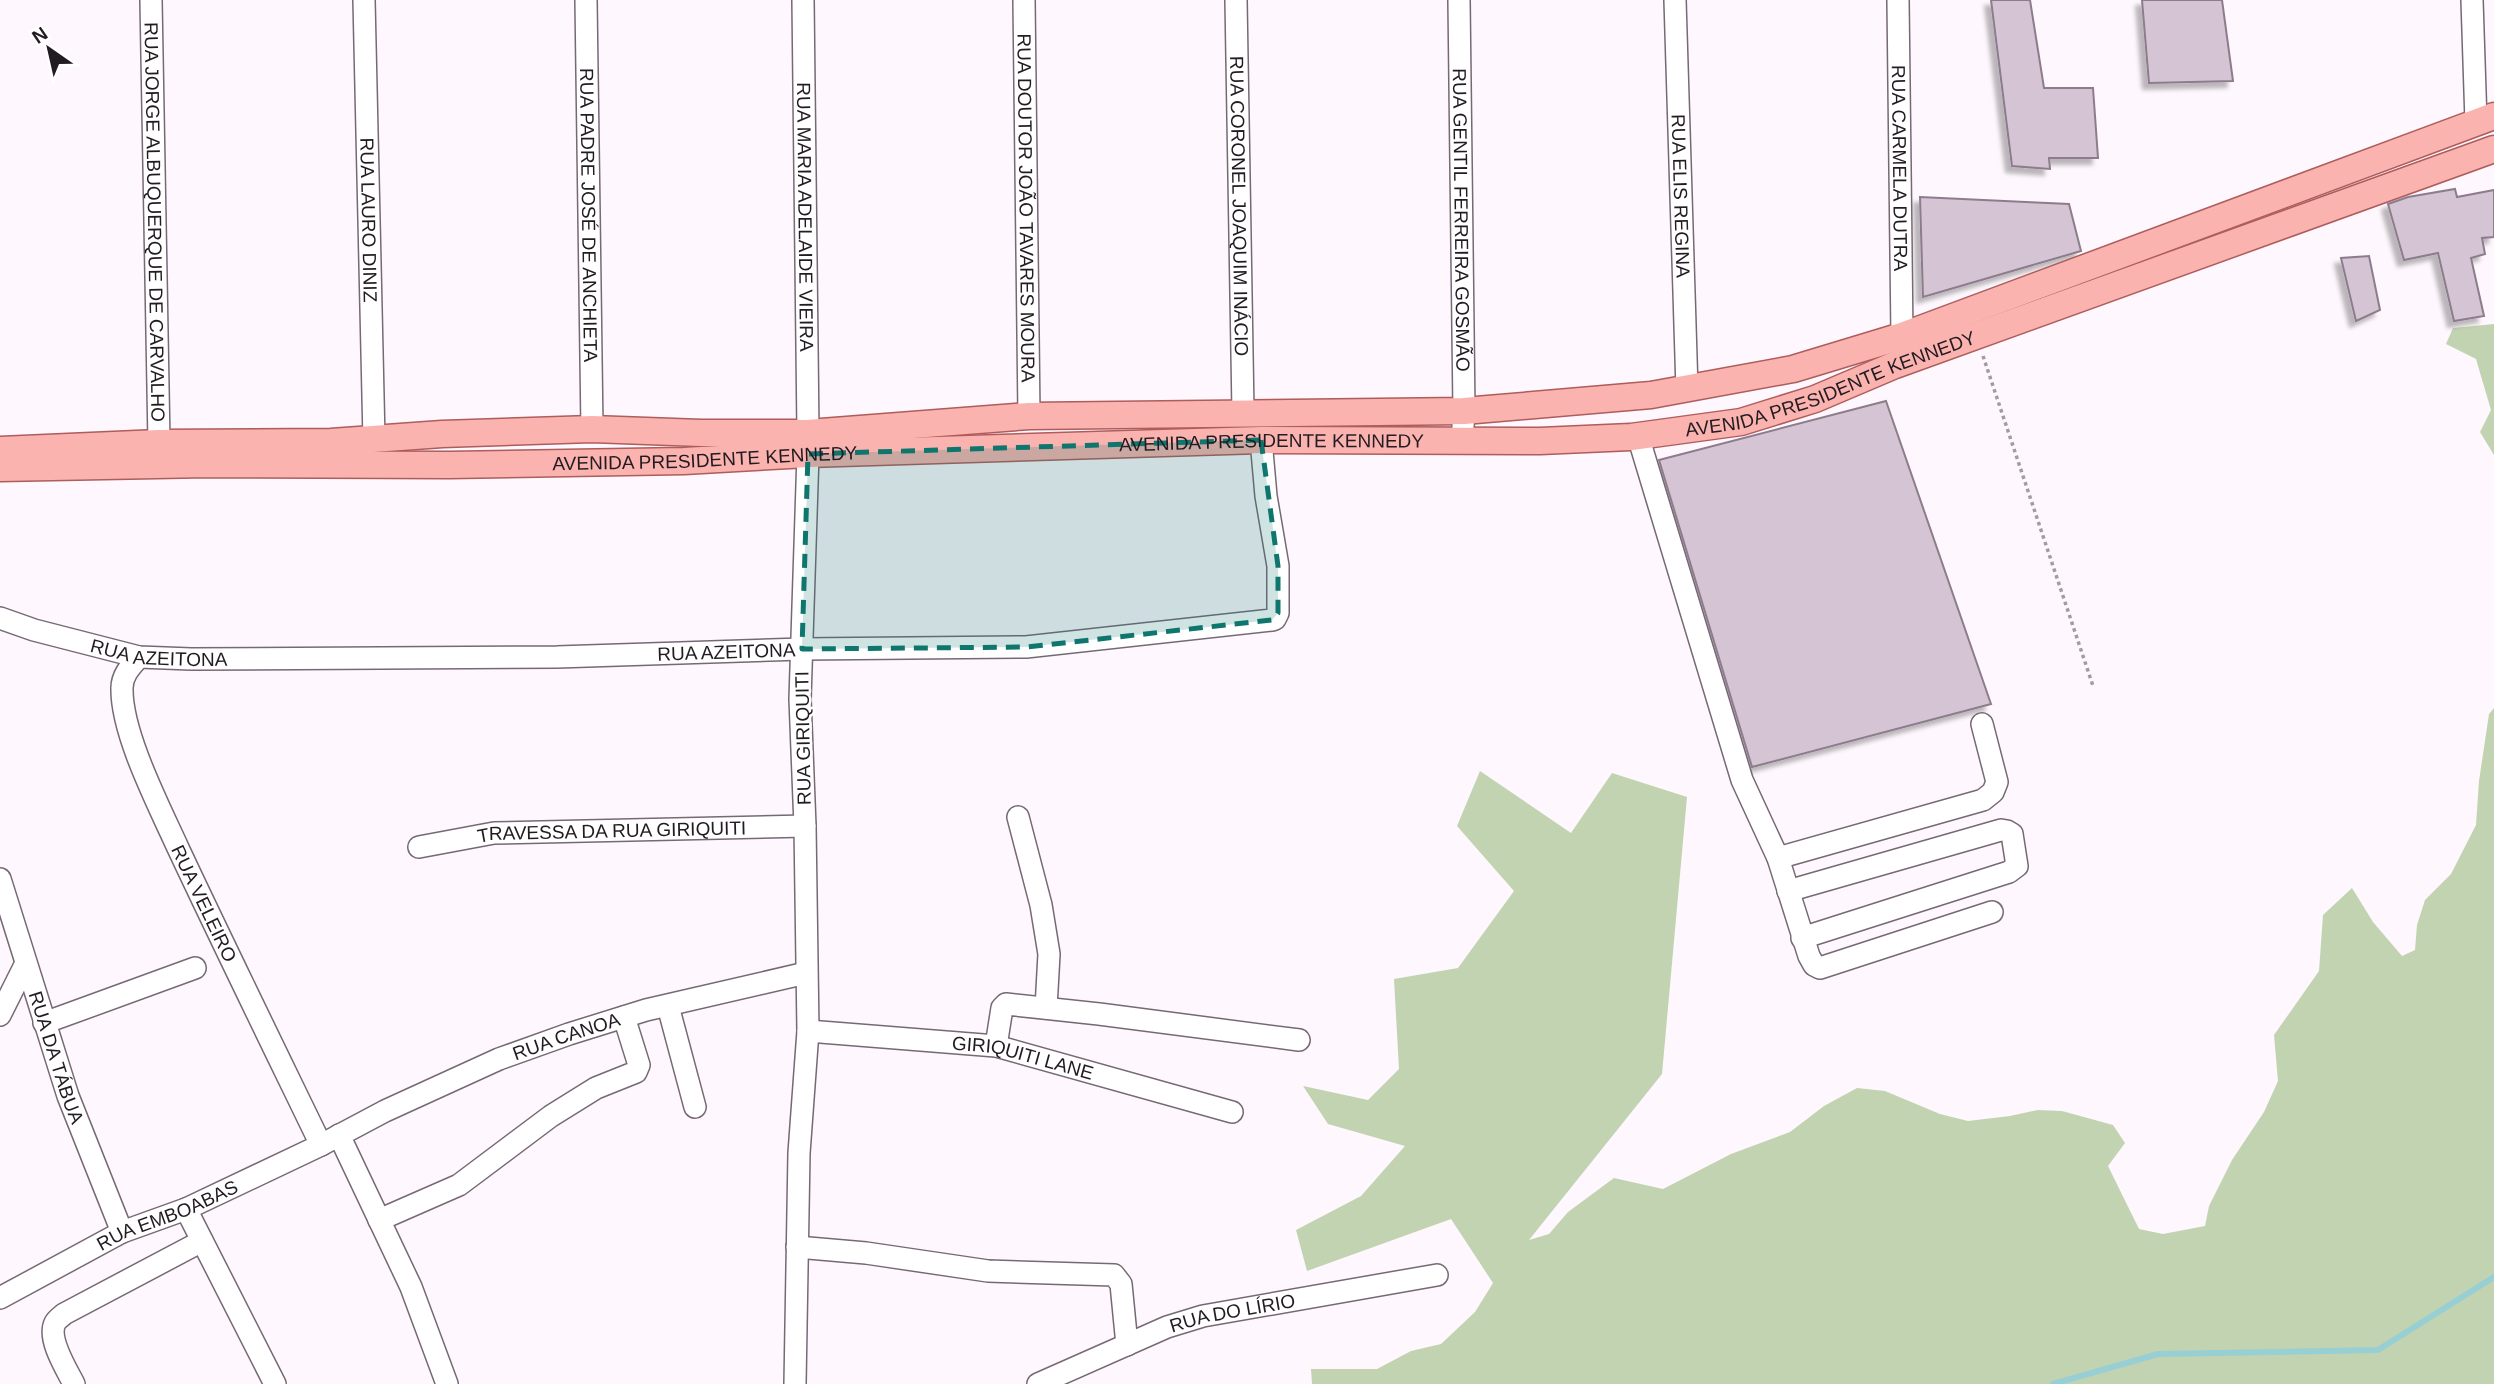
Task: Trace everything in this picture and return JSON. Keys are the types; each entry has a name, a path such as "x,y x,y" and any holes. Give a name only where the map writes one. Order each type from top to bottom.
{"main road":[{"name":"AVENIDA PRESIDENTE KENNEDY","path":"0,468 684,461 1029,416 1464,411 1586,402 1687,390 1793,369 1902,336 2485,119"},
{"name":"AVENIDA PRESIDENTE KENNEDY","path":"0,450 159,443 374,440 592,429 701,433 808,443 1261,440 1462,442 1638,436 1741,422 1784,410 1895,365 2494,149"}],"street":[{"name":"RUA JORGE ALBUQUERQUE DE CARVALHO","path":"152,0 159,443"},
{"name":"RUA LAURO DINIZ","path":"364,0 374,440"},
{"name":"RUA PADRE JOSÉ DE ANCHIETA","path":"586,0 592,429"},
{"name":"RUA MARIA ADELAIDE VIEIRA","path":"803,0 808,443"},
{"name":"RUA DOUTOR JOÃO TAVARES MOURA","path":"1024,0 1029,416"},
{"name":"RUA CORONEL JOAQUIM INÁCIO","path":"1236,0 1242,412"},
{"name":"RUA GENTIL FERREIRA GOSMÃO","path":"1460,0 1464,411 1462,442"},
{"name":"RUA ELIS REGINA","path":"1675,0 1687,390"},
{"name":"RUA CARMELA DUTRA","path":"1898,0 1902,336"},
{"path":"2472,0 2485,119"},
{"path":"1638,436 1742,780 1777,858 1802,938 1814,965 1820,968 1992,912"},
{"name":"RUA AZEITONA","path":"0,618 34,630 139,657 544,657 802,649 1026,647 1272,620 1278,613 1278,566 1266,496 1261,440"},
{"name":"RUA GIRIQUITI","path":"795,1384 799,1153 808,1031 800,699 808,443"},
{"name":"RUA VELEIRO","path":"139,657 123,678 122,688 127,723 153,792 201,897 330,1140 379,1220 415,1297 447,1384"},
{"path":"1777,858 1983,800 1993,793 1997,782 1982,724"},
{"path":"1018,817 1041,905 1049,954 1046,1008"},
{"name":"TRAVESSA DA RUA GIRIQUITI","path":"419,847 494,834 805,826"},
{"path":"1788,891 2001,830 2012,834 2017,866 2009,872 1802,938"},
{"name":"RUA DA TÁBUA","path":"0,879 68,1096 122,1232"},
{"path":"0,1015 25,965"},
{"path":"44,1023 195,968"},
{"name":"RUA CANOA","path":"330,1140 385,1111 499,1059 624,1017 668,1006 806,983"},
{"path":"996,1046 1002,1007 1006,1004 1299,1040"},
{"path":"668,1006 695,1107"},
{"path":"379,1220 459,1185 551,1116 596,1088 636,1072 639,1065 624,1017"},
{"name":"GIRIQUITI LANE","path":"808,1031 996,1046 1232,1112"},
{"name":"RUA EMBOABAS","path":"0,1298 122,1232 186,1209 330,1140"},
{"path":"186,1209 275,1384"},
{"path":"74,1384 55,1346 55,1323 64,1314 202,1241"},
{"path":"797,1247 866,1253 988,1272 1114,1275 1121,1284 1126,1345"},
{"name":"RUA DO LÍRIO","path":"1038,1384 1167,1327 1203,1316 1437,1275"}],"path":[{"path":"1977,335 2093,686"}],"highlighted area":[{"path":"1261,440 1278,566 1278,613 1272,620 1026,647 802,649 808,454"}],"green space":[{"path":"2494,324 2494,455 2480,432 2491,410 2476,359 2446,344 2453,328"},
{"path":"2494,708 2494,1384 1312,1384 1311,1369 1377,1369 1411,1351 1441,1344 1475,1312 1493,1283 1451,1219 1307,1271 1296,1230 1361,1196 1405,1146 1328,1124 1303,1086 1368,1100 1399,1069 1394,979 1458,968 1514,891 1457,826 1480,771 1571,833 1612,773 1687,797 1662,1074 1529,1240 1549,1234 1568,1212 1614,1178 1663,1189 1731,1154 1790,1132 1824,1106 1857,1088 1885,1091 1940,1114 1968,1121 2038,1110 2062,1111 2113,1125 2125,1143 2108,1166 2139,1229 2163,1234 2205,1226 2209,1206 2232,1160 2264,1112 2278,1081 2274,1035 2319,971 2323,915 2352,888 2373,922 2402,956 2415,950 2417,925 2425,900 2451,874 2476,825 2479,781 2489,714"}],"building":[{"path":"1991,0 2030,0 2044,88 2093,88 2098,158 2049,158 2050,169 2012,166"},
{"path":"2142,0 2222,0 2233,81 2149,83"},
{"path":"2455,189 2457,197 2494,190 2494,237 2482,238 2485,254 2471,258 2484,316 2454,321 2438,253 2404,260 2388,204 2408,197"},
{"path":"1920,197 2069,204 2081,251 1923,297"},
{"path":"2369,256 2380,310 2356,321 2341,258"},
{"path":"1886,401 1991,704 1752,767 1659,460"}],"waterway":[{"path":"2053,1384 2158,1354 2378,1350 2494,1277"}]}
